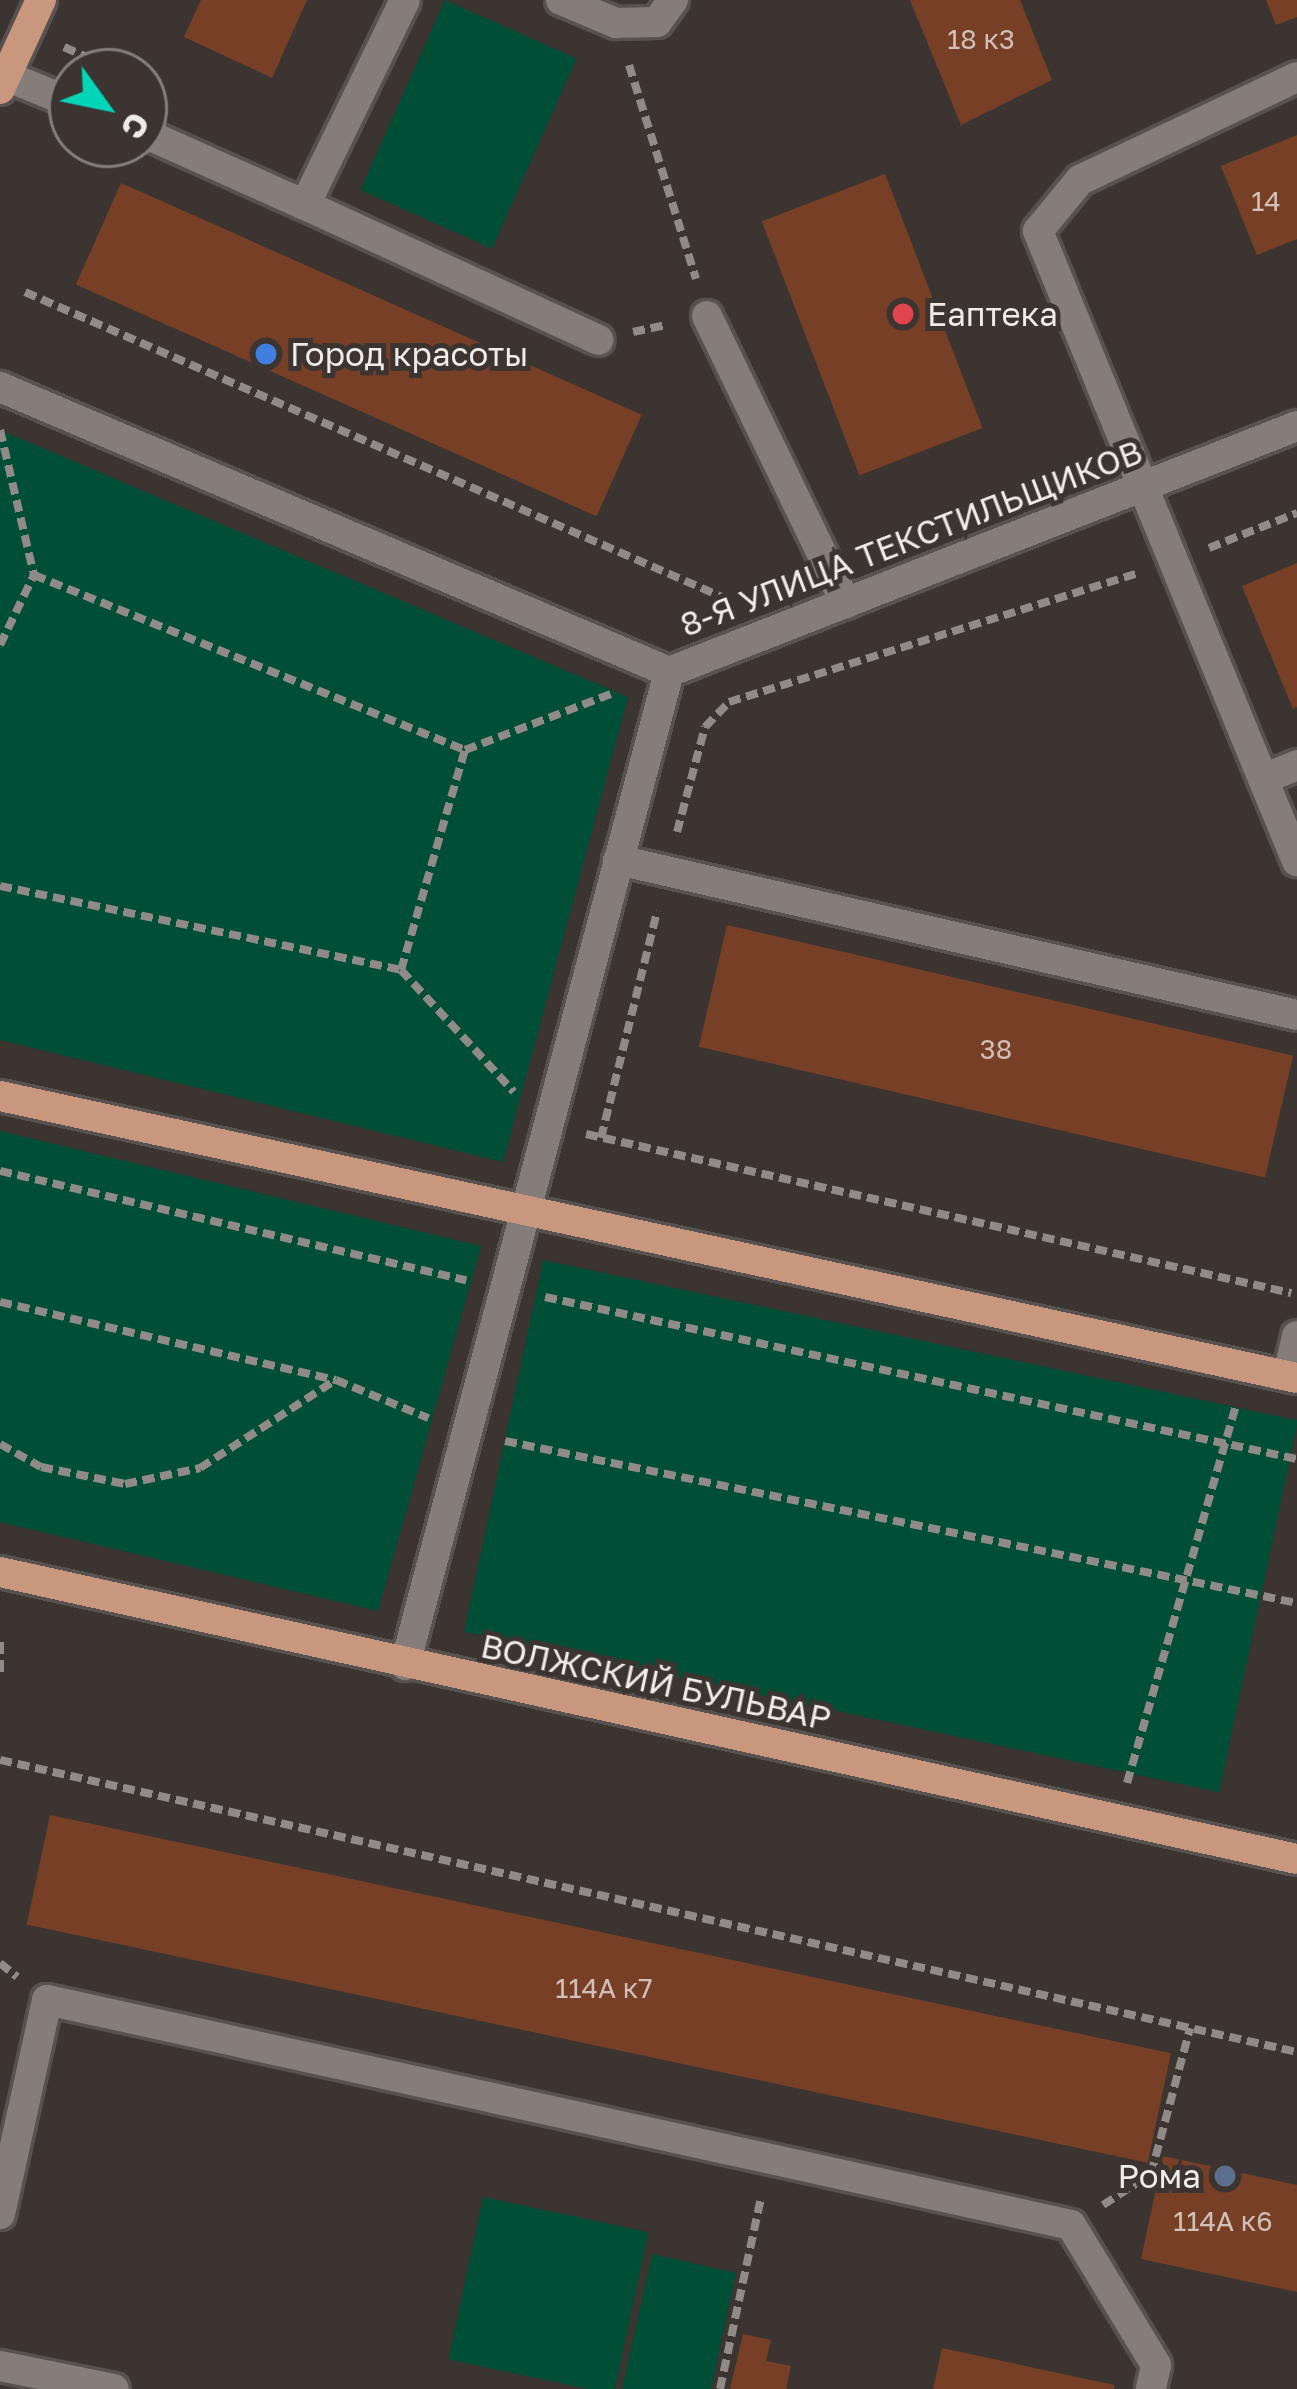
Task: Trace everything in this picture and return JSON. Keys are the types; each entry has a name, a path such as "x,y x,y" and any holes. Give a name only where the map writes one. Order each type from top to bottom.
{"main road":[{"path":"3,83 41,0"},
{"path":"0,1096 1292,1377"},
{"name":"ВОЛЖСКИЙ БУЛЬВАР","path":"0,1572 1297,1859"}],"street":[{"path":"305,205 405,0"},
{"path":"561,0 616,23 657,22 673,0"},
{"path":"1297,77 1080,180 1038,231 1297,861"},
{"path":"3,83 48,96"},
{"path":"168,144 598,340"},
{"path":"707,316 846,603"},
{"path":"0,387 669,672"},
{"name":"8-Я УЛИЦА ТЕКСТИЛЬЩИКОВ","path":"405,1665 522,1210 669,672 1297,426"},
{"path":"1263,778 1297,765"},
{"path":"617,860 1297,1015"},
{"path":"1292,1377 1297,1336"},
{"path":"0,2214 47,2000 1071,2225 1156,2365 1151,2389"},
{"path":"0,2366 114,2389"}],"path":[{"path":"598,340 707,316 616,23"},
{"path":"25,292 724,601 745,594"},
{"path":"0,430 34,575 0,645"},
{"path":"601,1138 705,727 729,702 1172,563 1297,513"},
{"path":"34,575 465,750 401,970"},
{"path":"0,886 401,970 545,1125 1297,1294"},
{"path":"0,1171 503,1288 1297,1459"},
{"path":"0,1302 336,1380 464,1433 1297,1603"},
{"path":"1115,1819 1192,1584 1246,1366"},
{"path":"0,1444 41,1467 125,1484 200,1468 336,1380"},
{"path":"0,1642 0,1673"},
{"path":"0,1760 1297,2052"},
{"path":"1071,2225 1151,2174 1190,2028"},
{"path":"721,2389 769,2156"}],"green space":[{"path":"445,0 577,59 492,249 360,190"},
{"path":"0,430 628,697 503,1162 0,1040"},
{"path":"0,1131 481,1246 378,1611 0,1522"},
{"path":"543,1260 1297,1420 1219,1792 464,1632"},
{"path":"483,2197 648,2232 615,2389 588,2389 448,2359"},
{"path":"652,2254 736,2273 711,2389 622,2389"}],"building":[{"path":"201,0 307,0 272,78 184,37"},
{"path":"910,0 1020,0 1052,80 961,125"},
{"path":"1266,0 1297,0 1297,17 1276,25"},
{"path":"1297,135 1297,239 1257,255 1221,166"},
{"path":"885,174 982,428 859,475 762,221"},
{"path":"121,183 642,415 597,516 76,284"},
{"path":"1297,563 1297,707 1293,709 1242,586"},
{"path":"727,925 1293,1056 1265,1177 699,1047"},
{"path":"50,1815 1171,2053 1148,2163 27,1925"},
{"path":"1163,2156 1297,2185 1297,2292 1141,2259"},
{"path":"743,2334 771,2340 766,2361 791,2366 786,2389 730,2389"},
{"path":"942,2348 1114,2385 1114,2389 933,2389"}],"place":[{"name":"Еаптека","path":"903,314"},
{"name":"Город красоты","path":"266,354"},
{"name":"Рома","path":"1225,2176"}]}
